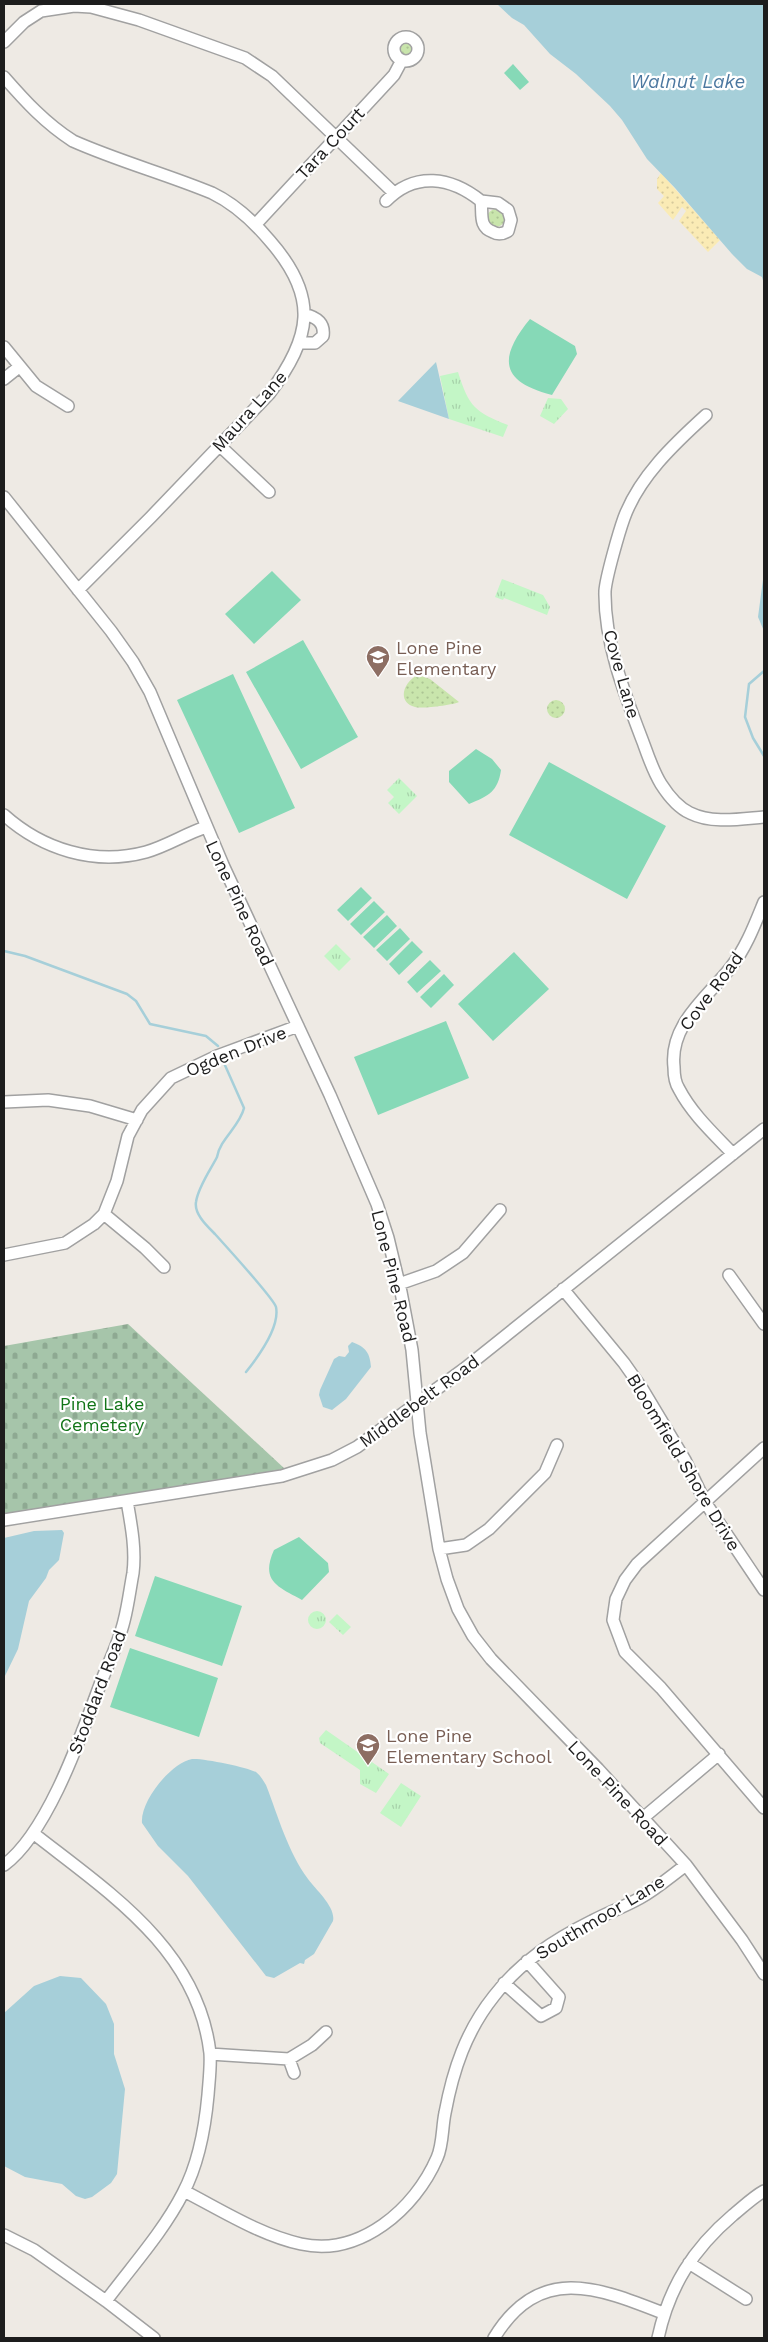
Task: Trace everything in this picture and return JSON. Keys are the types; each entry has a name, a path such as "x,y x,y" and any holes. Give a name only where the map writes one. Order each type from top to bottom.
{"street":[{"path":"4,42 24,22 41,11 74,6 91,7 130,18 245,58 272,76 336,136 390,197 409,185 442,181 465,188 481,201"},
{"name":"Tara Court","path":"256,224 394,74 402,60"},
{"name":"Maura Lane","path":"4,77 37,113 73,141 213,194 237,208 256,224 285,258 299,282 304,314 299,343 286,372 269,394 78,590"},
{"path":"299,343 315,343 323,336 324,329 320,321 315,317 304,314"},
{"path":"6,353 36,386 68,406"},
{"path":"4,379 20,367"},
{"name":"Cove Lane","path":"706,415 660,462 636,490 624,518 605,589 606,614 614,654 633,715 653,769 668,795 688,812 702,819 764,817"},
{"path":"219,445 268,492"},
{"name":"Lone Pine Road","path":"4,497 126,652 150,692 206,827 333,1100 377,1204 388,1238 412,1350 416,1405 439,1549 446,1579 458,1609 473,1636 491,1659 686,1865 742,1940 764,1974"},
{"path":"4,815 36,839 75,853 94,856 128,856 146,852 206,827"},
{"name":"Cove Road","path":"732,1154 696,1114 678,1088 673,1059 676,1041 685,1022 732,967 747,943 764,902"},
{"name":"Ogden Drive","path":"4,1255 65,1243 94,1224 104,1214 117,1182 128,1136 142,1110 171,1078 192,1066 298,1026"},
{"path":"4,1102 48,1100 90,1106 137,1120"},
{"name":"Middlebelt Road","path":"4,1520 282,1476 303,1471 332,1460 357,1447 416,1405 764,1129"},
{"path":"399,1284 436,1271 462,1253 500,1210"},
{"path":"104,1214 145,1248 164,1267"},
{"path":"729,1276 764,1324"},
{"name":"Bloomfield Shore Drive","path":"563,1289 624,1363 643,1390 685,1460 705,1502 764,1590"},
{"path":"439,1549 466,1545 489,1529 545,1472 557,1444"},
{"path":"764,1448 636,1564 625,1580 616,1599 613,1620 625,1652 661,1688 764,1808"},
{"name":"Stoddard Road","path":"4,1864 22,1847 33,1833 71,1759 124,1622 133,1570 133,1532 127,1501"},
{"path":"643,1818 719,1754"},
{"path":"33,1833 133,1913 172,1956 194,2000 210,2054 207,2112 202,2140 184,2191 172,2212 106,2300"},
{"name":"Southmoor Lane","path":"184,2191 269,2233 302,2244 336,2245 369,2234 394,2218 413,2199 438,2156 452,2074 478,2017 504,1983 527,1961 556,1940 640,1898 686,1865"},
{"path":"504,1983 541,2016 556,2008 559,1997 527,1961"},
{"path":"210,2054 289,2059 312,2045 326,2032"},
{"path":"289,2059 294,2073"},
{"path":"658,2338 663,2313 689,2263 717,2228 764,2192"},
{"path":"4,2235 34,2250 106,2300 154,2338"},
{"path":"689,2263 746,2299"},
{"path":"494,2338 502,2324 533,2296 554,2289 582,2287 621,2297 663,2313"}],"green space":[{"path":"405,42 410,44 412,49 410,54 405,56 400,54 398,49 400,44"},
{"path":"513,64 529,82 520,90 504,73"},
{"path":"496,209 502,212 505,218 502,224 496,227 490,224 487,218 490,212"},
{"path":"530,319 575,346 577,354 552,395 535,390 522,383 514,376 509,367 509,357 513,346"},
{"path":"458,372 466,393 475,407 488,416 508,425 503,437 449,419 440,376"},
{"path":"548,398 561,399 568,409 554,424 540,416"},
{"path":"272,571 301,600 254,644 225,614"},
{"path":"502,579 543,595 550,607 547,615 504,598 503,600 495,597"},
{"path":"303,640 358,737 301,769 246,672"},
{"path":"233,674 295,808 239,833 177,700"},
{"path":"418,675 430,679 459,702 424,707 415,707 409,704 405,701 404,691 409,682"},
{"path":"556,700 562,703 565,709 562,715 556,718 550,715 547,709 550,703"},
{"path":"476,749 492,759 501,770 495,788 487,795 469,804 449,782 449,771"},
{"path":"549,762 666,826 627,899 509,835"},
{"path":"399,778 417,796 399,814 388,803 394,797 387,790"},
{"path":"361,887 372,898 348,921 337,910"},
{"path":"374,901 385,912 361,935 350,924"},
{"path":"387,915 397,926 374,948 363,937"},
{"path":"400,928 410,939 387,961 376,950"},
{"path":"412,941 423,952 399,975 389,964"},
{"path":"336,944 351,959 339,971 324,956"},
{"path":"514,952 549,989 493,1041 458,1004"},
{"path":"430,960 441,971 417,993 407,982"},
{"path":"444,974 454,985 431,1008 420,997"},
{"path":"446,1021 469,1078 378,1115 354,1057"},
{"name":"Pine Lake Cemetery","path":"128,1324 285,1469 4,1515 4,1346"},
{"path":"299,1537 328,1563 329,1572 302,1600 279,1587 270,1576 269,1569 274,1550"},
{"path":"155,1576 242,1606 222,1666 135,1636"},
{"path":"317,1611 323,1614 326,1620 323,1626 317,1629 311,1626 308,1620 311,1614"},
{"path":"337,1614 351,1627 343,1635 329,1622"},
{"path":"130,1648 218,1678 199,1737 110,1707"},
{"path":"326,1730 389,1774 376,1793 360,1784 360,1770 320,1743 319,1738"},
{"path":"401,1783 421,1796 401,1827 380,1813"}],"sand":[{"path":"661,173 720,240 708,252 679,221 686,211 682,207 673,220 658,203 664,196 657,189 657,179"}],"water":[{"name":"Walnut Lake","path":"497,4 764,4 764,284 762,277 747,269 732,254 675,188 647,159 622,120 610,106 576,74 550,54 524,25 512,18"},
{"path":"436,362 449,419 398,401"},
{"path":"764,572 764,631 758,617"},
{"path":"352,1342 361,1346 366,1351 370,1358 371,1367 346,1399 332,1410 323,1407 319,1395 320,1390 334,1359 339,1356 345,1357 349,1352 348,1346"},
{"path":"62,1530 64,1533 59,1560 49,1570 46,1578 29,1601 18,1649 4,1678 4,1538 34,1531"},
{"path":"192,1759 234,1765 256,1772 259,1775 266,1785 284,1834 295,1857 308,1879 329,1904 333,1921 314,1954 305,1960 304,1964 300,1963 274,1978 266,1976 188,1876 158,1846 142,1823 146,1804 158,1784 175,1768"},
{"path":"60,1976 81,1978 106,2004 114,2024 114,2054 125,2089 117,2174 111,2183 92,2197 85,2199 76,2196 62,2184 25,2177 4,2166 4,2013 34,1986"}],"waterway":[{"path":"764,671 749,684 745,717 753,738 764,756"},
{"path":"4,951 25,956 127,994 136,1001 150,1024 206,1036 218,1046"},
{"path":"224,1063 244,1108 239,1121 222,1144 202,1184 197,1196 196,1206 205,1224 258,1283 276,1307 275,1323 267,1341 246,1372"}],"place":[{"name":"Lone Pine Elementary","path":"378,678"},
{"name":"Lone Pine Elementary School","path":"368,1766"}]}
